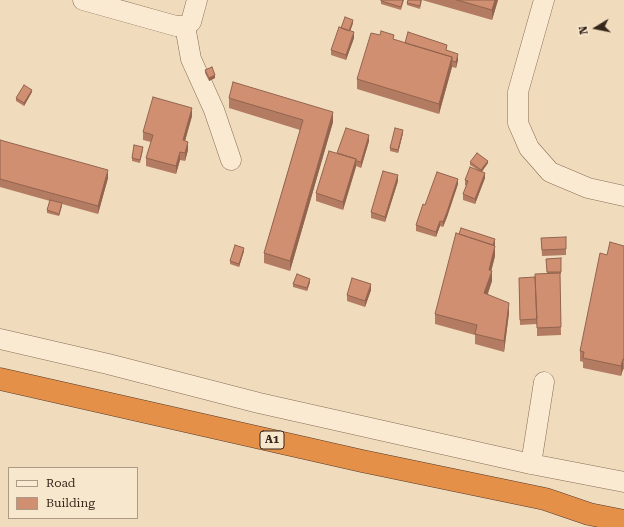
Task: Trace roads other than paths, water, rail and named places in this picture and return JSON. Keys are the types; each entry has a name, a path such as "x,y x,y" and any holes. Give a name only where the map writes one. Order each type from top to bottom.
{"highway":[{"name":"A1","path":"0,380 362,461 545,499 589,514 624,521"},
{"name":"A1","path":"545,499 572,500 624,510"}],"street":[{"path":"83,0 176,26 186,26 191,22 197,0"},
{"path":"544,0 518,92 518,123 529,148 550,172 588,188 624,196"},
{"path":"186,26 191,59 214,110 231,160"},
{"path":"0,339 108,364 259,403 531,464 624,482"},
{"path":"531,464 544,382"}]}
